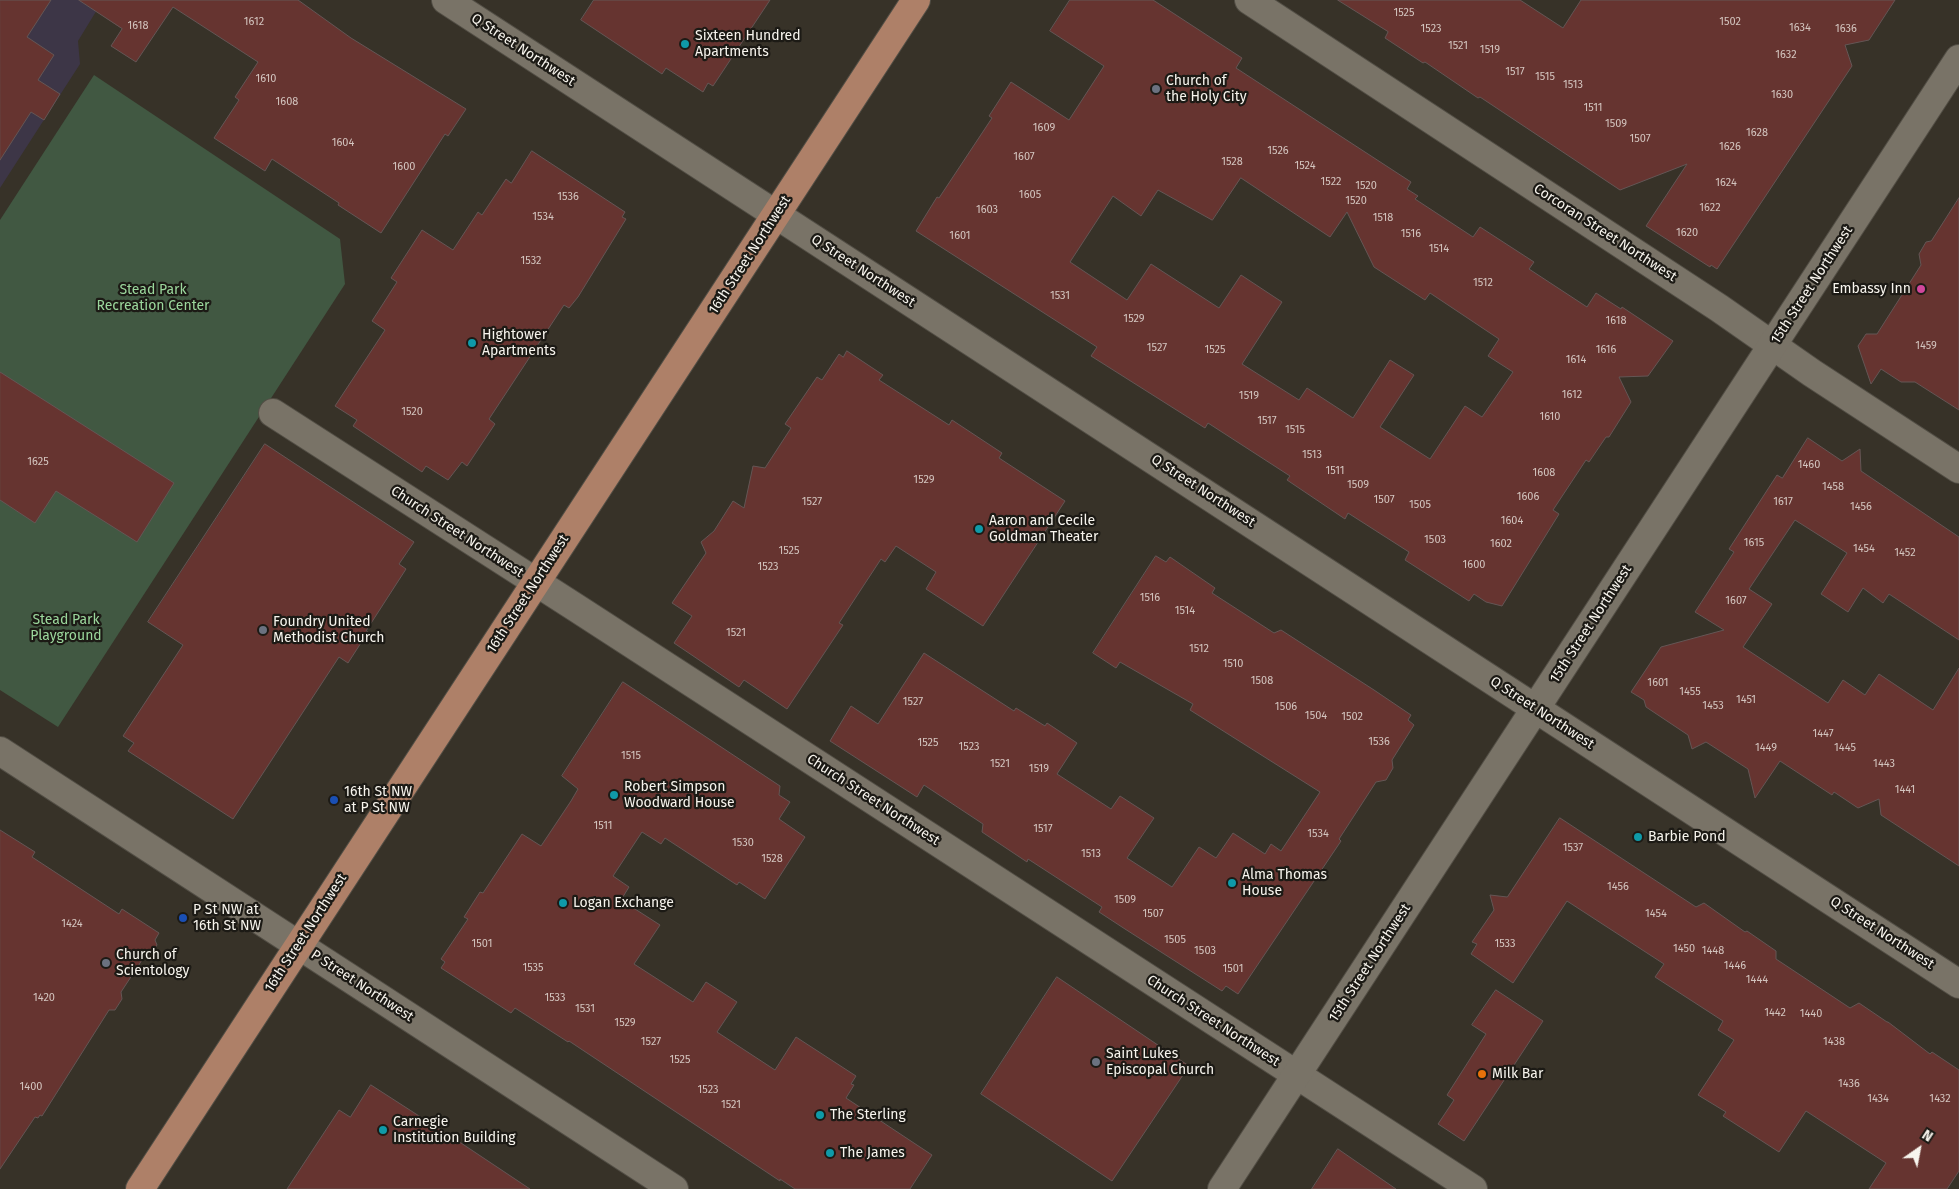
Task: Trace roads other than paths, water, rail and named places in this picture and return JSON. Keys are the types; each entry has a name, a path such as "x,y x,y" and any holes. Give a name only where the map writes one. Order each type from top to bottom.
{"main road":[{"name":"Q Street Northwest","path":"446,0 1959,984"},
{"name":"16th Street Northwest","path":"140,1189 916,0"},
{"name":"Corcoran Street Northwest","path":"1249,0 1959,469"},
{"name":"15th Street Northwest","path":"1222,1189 1959,59"},
{"name":"Church Street Northwest","path":"273,413 1472,1189"},
{"name":"P Street Northwest","path":"0,751 674,1189"}],"place":[{"name":"Sixteen Hundred Apartments","path":"685,44"},
{"name":"Church of the Holy City","path":"1156,89"},
{"name":"Embassy Inn","path":"1921,289"},
{"name":"Hightower Apartments","path":"472,343"},
{"name":"Aaron and Cecile Goldman Theater","path":"979,529"},
{"name":"Foundry United Methodist Church","path":"263,630"},
{"name":"Robert Simpson Woodward House","path":"614,795"},
{"name":"16th St NW at P St NW","path":"334,800"},
{"name":"Barbie Pond","path":"1638,837"},
{"name":"Alma Thomas House","path":"1232,883"},
{"name":"Logan Exchange","path":"563,903"},
{"name":"P St NW at 16th St NW","path":"183,918"},
{"name":"Church of Scientology","path":"106,963"},
{"name":"Saint Lukes Episcopal Church","path":"1096,1062"},
{"name":"Milk Bar","path":"1482,1074"},
{"name":"The Sterling","path":"820,1115"},
{"name":"Carnegie Institution Building","path":"383,1130"},
{"name":"The James","path":"830,1153"}],"park label":[{"name":"Stead Park Recreation Center","path":"153,298"},
{"name":"Stead Park Playground","path":"66,628"}]}
